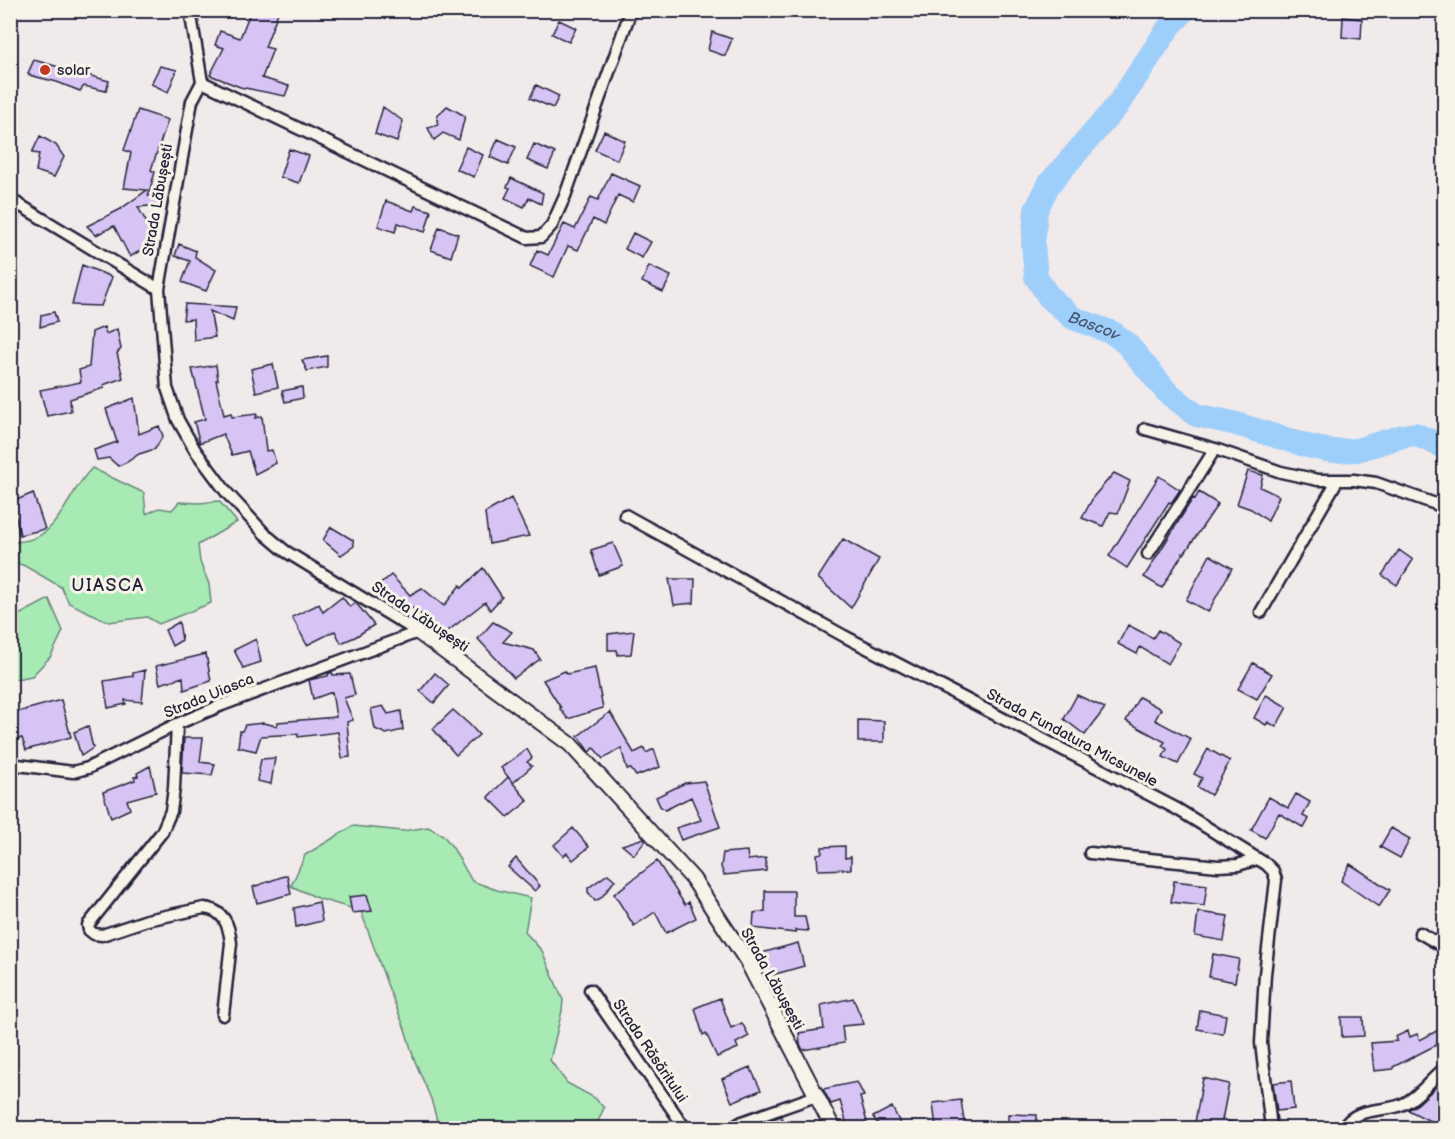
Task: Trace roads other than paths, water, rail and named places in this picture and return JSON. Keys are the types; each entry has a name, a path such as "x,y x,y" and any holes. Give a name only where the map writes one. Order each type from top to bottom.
{"street":[{"path":"190,10 202,82 527,238 541,237 552,225 565,196 631,10"},
{"name":"Strada Lăbușești","path":"202,82 192,101 159,289 167,388 178,420 195,450 227,493 285,551 418,633 570,744 693,879 747,961 832,1128"},
{"path":"10,255 13,201 159,289"},
{"path":"1145,429 1215,449 1281,472 1318,480 1354,480 1376,483 1444,507"},
{"path":"1148,554 1215,449"},
{"path":"1261,612 1337,481"},
{"name":"Strada Fundatura Micsunele","path":"625,515 844,636 1177,809 1273,871 1276,880 1265,974 1261,1043 1271,1128"},
{"name":"Strada Uiasca","path":"10,764 73,772 88,768 177,724 222,705 418,633"},
{"path":"177,724 171,811 162,832 88,924 89,930 94,934 102,935 147,920 204,908 213,909 222,915 230,932 231,943 223,1015"},
{"path":"1090,853 1218,866 1238,865 1257,859"},
{"path":"1420,933 1444,947"},
{"name":"Strada Răsăritului","path":"590,990 685,1128"},
{"path":"1343,1128 1347,1121 1359,1113 1398,1106 1410,1101 1444,1069"},
{"path":"732,1128 742,1122 816,1096"}],"waterway":[{"name":"Bascov","path":"1185,10 1169,27 1117,106 1049,184 1036,210 1033,244 1036,277 1049,297 1073,318 1113,333 1127,344 1166,391 1196,415 1332,451 1357,450 1415,434 1444,447"}],"place":[{"name":"solar","path":"45,70"}],"district":[{"name":"UIASCA","path":"108,585"}]}
